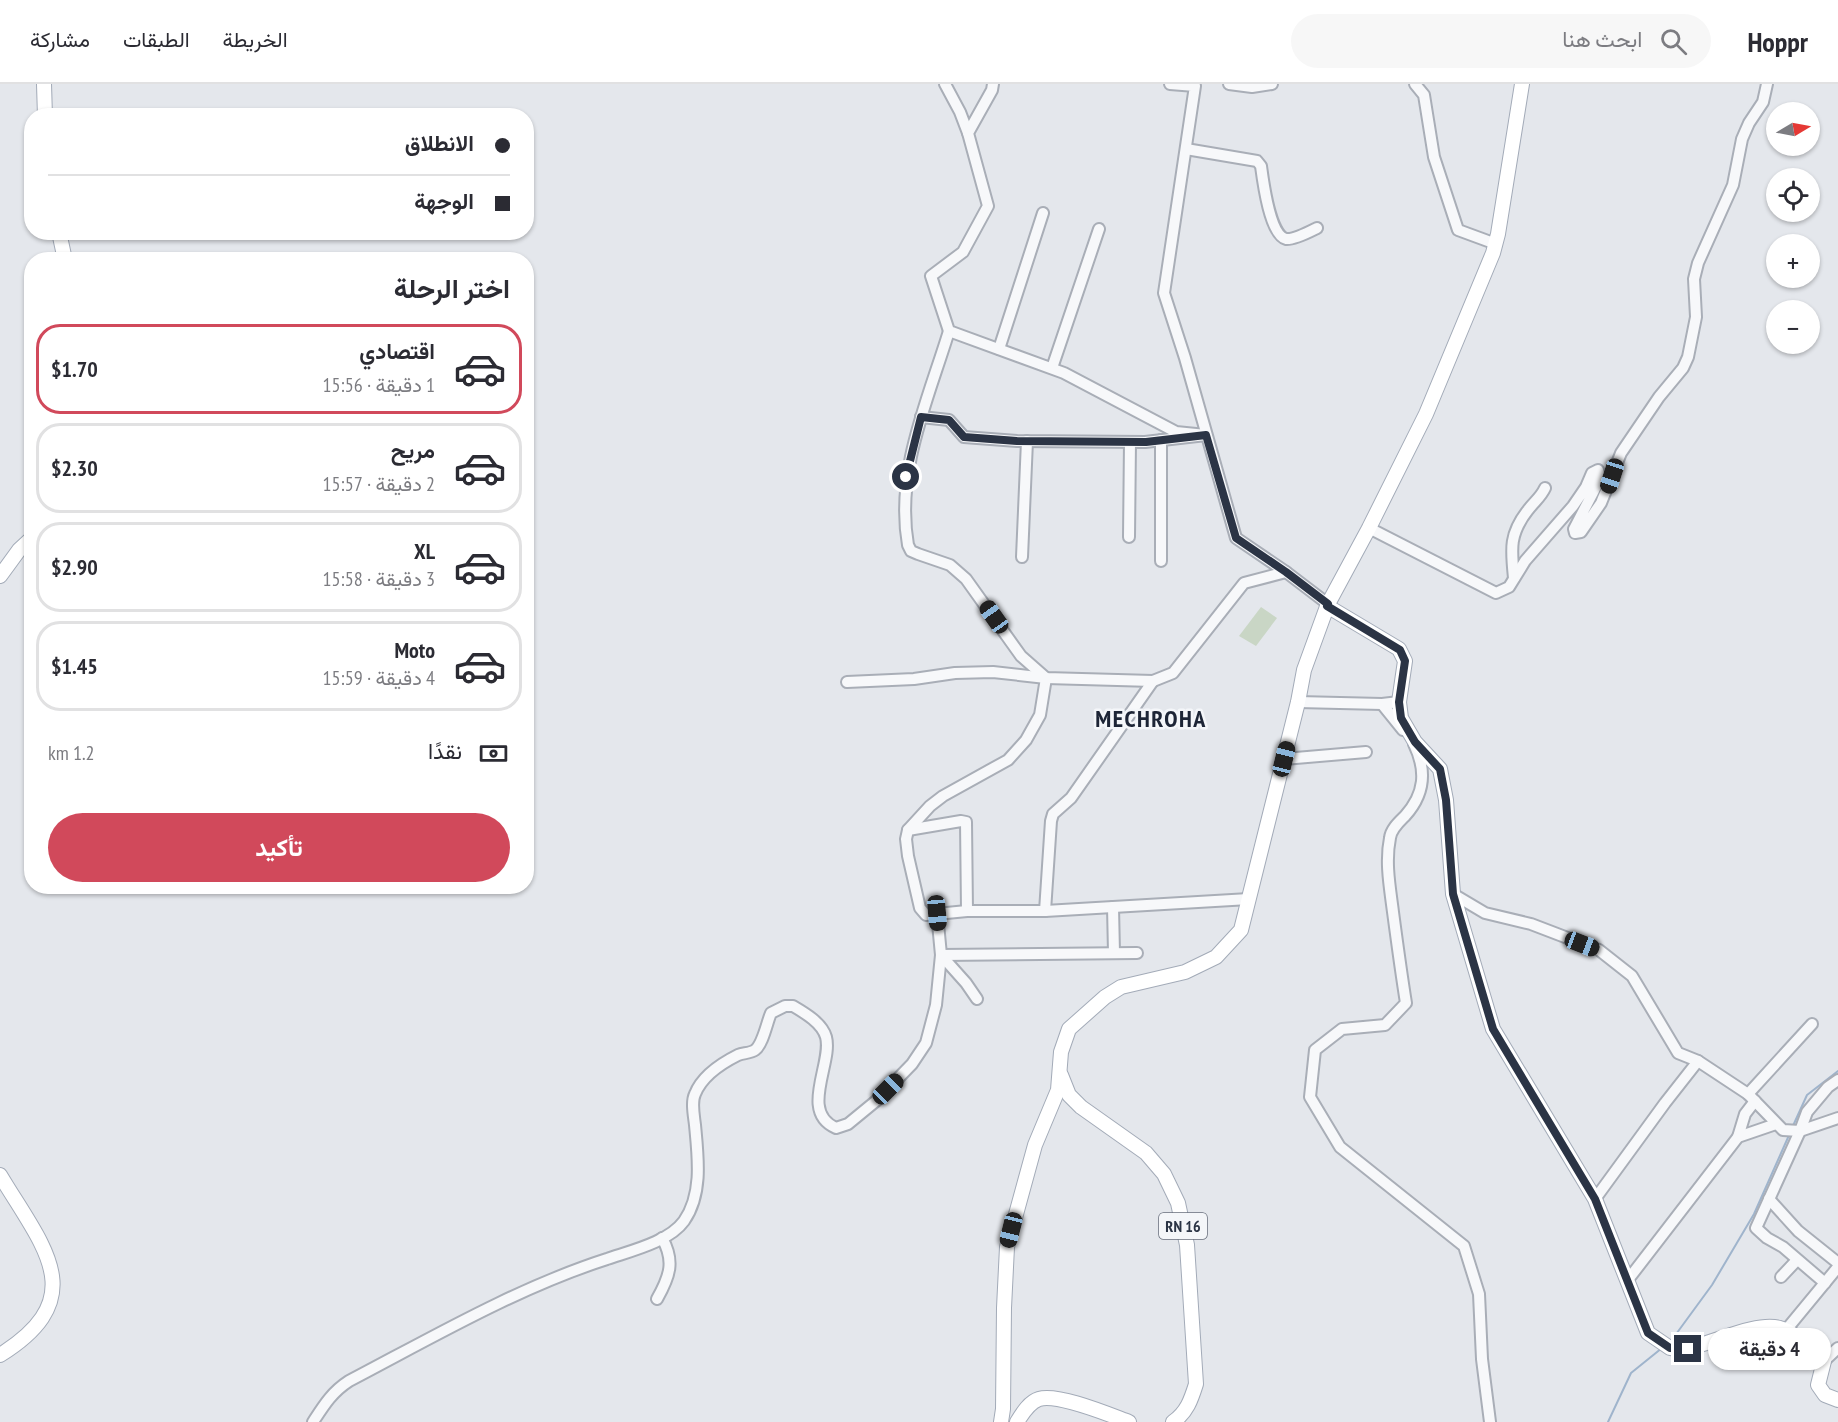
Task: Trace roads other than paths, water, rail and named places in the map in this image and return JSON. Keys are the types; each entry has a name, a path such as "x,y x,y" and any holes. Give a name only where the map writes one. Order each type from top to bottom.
{"main road":[{"path":"44,84 45,108"},
{"path":"1001,1422 1007,1247 1035,1145 1058,1090 1061,1052 1069,1029 1105,997 1121,987 1185,972 1216,957 1241,930 1304,670 1328,605 1370,528 1426,414 1489,267 1496,244 1522,84"},
{"path":"0,576 24,545"},
{"path":"1328,605 1400,650 1405,661 1399,702 1401,718 1410,734 1440,769 1446,800 1453,894 1493,1029 1595,1199 1648,1333 1670,1348 1688,1349 1768,1326 1786,1330 1820,1353 1824,1361 1818,1385 1825,1395 1838,1400"},
{"name":"RN 16","path":"1059,1072 1069,1095 1081,1107 1146,1153 1164,1174 1178,1203 1187,1245 1196,1384 1190,1404 1182,1416 1173,1422"},
{"path":"0,1175 41,1243 50,1264 53,1280 52,1301 42,1320 22,1342 0,1355"},
{"path":"1017,1422 1028,1406 1039,1399 1048,1398 1079,1404 1129,1422"}],"street":[{"path":"945,84 968,133 988,206 963,252 932,276 949,330 921,417 906,477 908,545 911,551 950,565 966,579 1021,656 1046,678"},
{"path":"968,133 992,90 993,84"},
{"path":"1170,84 1196,85 1164,293 1185,358 1236,538 1286,572 1328,605"},
{"path":"1229,84 1252,87 1272,84"},
{"path":"1415,84 1424,95 1434,158 1458,230 1496,244"},
{"path":"1370,528 1496,593 1509,587 1525,561 1573,506 1592,473 1598,470 1599,481 1574,529 1575,533 1581,532 1604,497 1621,453 1659,397 1683,368 1690,348 1696,316 1694,279 1698,263 1733,184 1743,139 1749,123 1763,102 1767,84"},
{"path":"1186,149 1257,161 1261,166 1267,201 1276,230 1280,235 1290,239 1317,228"},
{"path":"999,349 1043,213"},
{"path":"1052,368 1099,229"},
{"path":"949,330 1052,368 1176,432 1206,435"},
{"path":"921,417 949,420 964,437 1027,441 1130,442 1206,435"},
{"path":"1161,440 1161,561"},
{"path":"1022,557 1027,441"},
{"path":"1129,537 1130,442"},
{"path":"1514,578 1511,546 1517,523 1541,497 1545,488"},
{"path":"847,682 993,672 1046,678 1153,681 1173,673 1244,583 1286,572"},
{"path":"1046,678 1040,715 1026,740 1008,760 943,796 930,806 908,830 906,839 908,856 920,909 926,915 967,911 1045,911 1249,899"},
{"path":"1045,911 1053,814 1071,798 1153,681"},
{"path":"1298,702 1382,704 1399,702"},
{"path":"1382,704 1415,745 1424,773 1422,787 1412,808 1392,831 1389,839 1389,882 1406,1003 1385,1025 1342,1029 1315,1050 1310,1097 1340,1147 1464,1246 1479,1294 1482,1359 1490,1422"},
{"path":"1284,759 1366,752"},
{"path":"908,830 966,822 967,911"},
{"path":"1453,894 1485,913 1531,924 1599,950 1632,976 1678,1053 1698,1061 1752,1097 1779,1127"},
{"path":"1113,907 1114,953"},
{"path":"313,1422 336,1389 349,1381 519,1292 584,1266 638,1249 672,1234 683,1222 697,1196 694,1095 705,1079 719,1066 740,1054 754,1050 761,1042 771,1013 785,1006 793,1006 819,1025 826,1036 827,1047 818,1091 823,1117 836,1128 848,1124 876,1101 912,1064 926,1043 936,1005 940,955 937,913"},
{"path":"940,955 1137,953"},
{"path":"940,955 966,983 976,999"},
{"path":"1627,1281 1738,1137 1752,1097 1812,1024"},
{"path":"1595,1199 1698,1061"},
{"path":"1825,1283 1783,1247 1756,1228 1807,1112 1828,1087 1838,1080"},
{"path":"1738,1137 1779,1127 1797,1132 1838,1118"},
{"path":"1769,1199 1798,1231 1838,1265 1786,1330"},
{"path":"657,1299 664,1288 671,1260 669,1250 662,1238"},
{"path":"1781,1278 1797,1260"},
{"path":"1824,1361 1838,1348"}],"waterway":[{"path":"1792,1128 1807,1095 1838,1071"},
{"path":"1671,1341 1712,1285 1754,1214 1790,1133"},
{"path":"1608,1422 1631,1373 1662,1348"}],"district":[{"name":"MECHROHA","path":"1151,718"}]}
